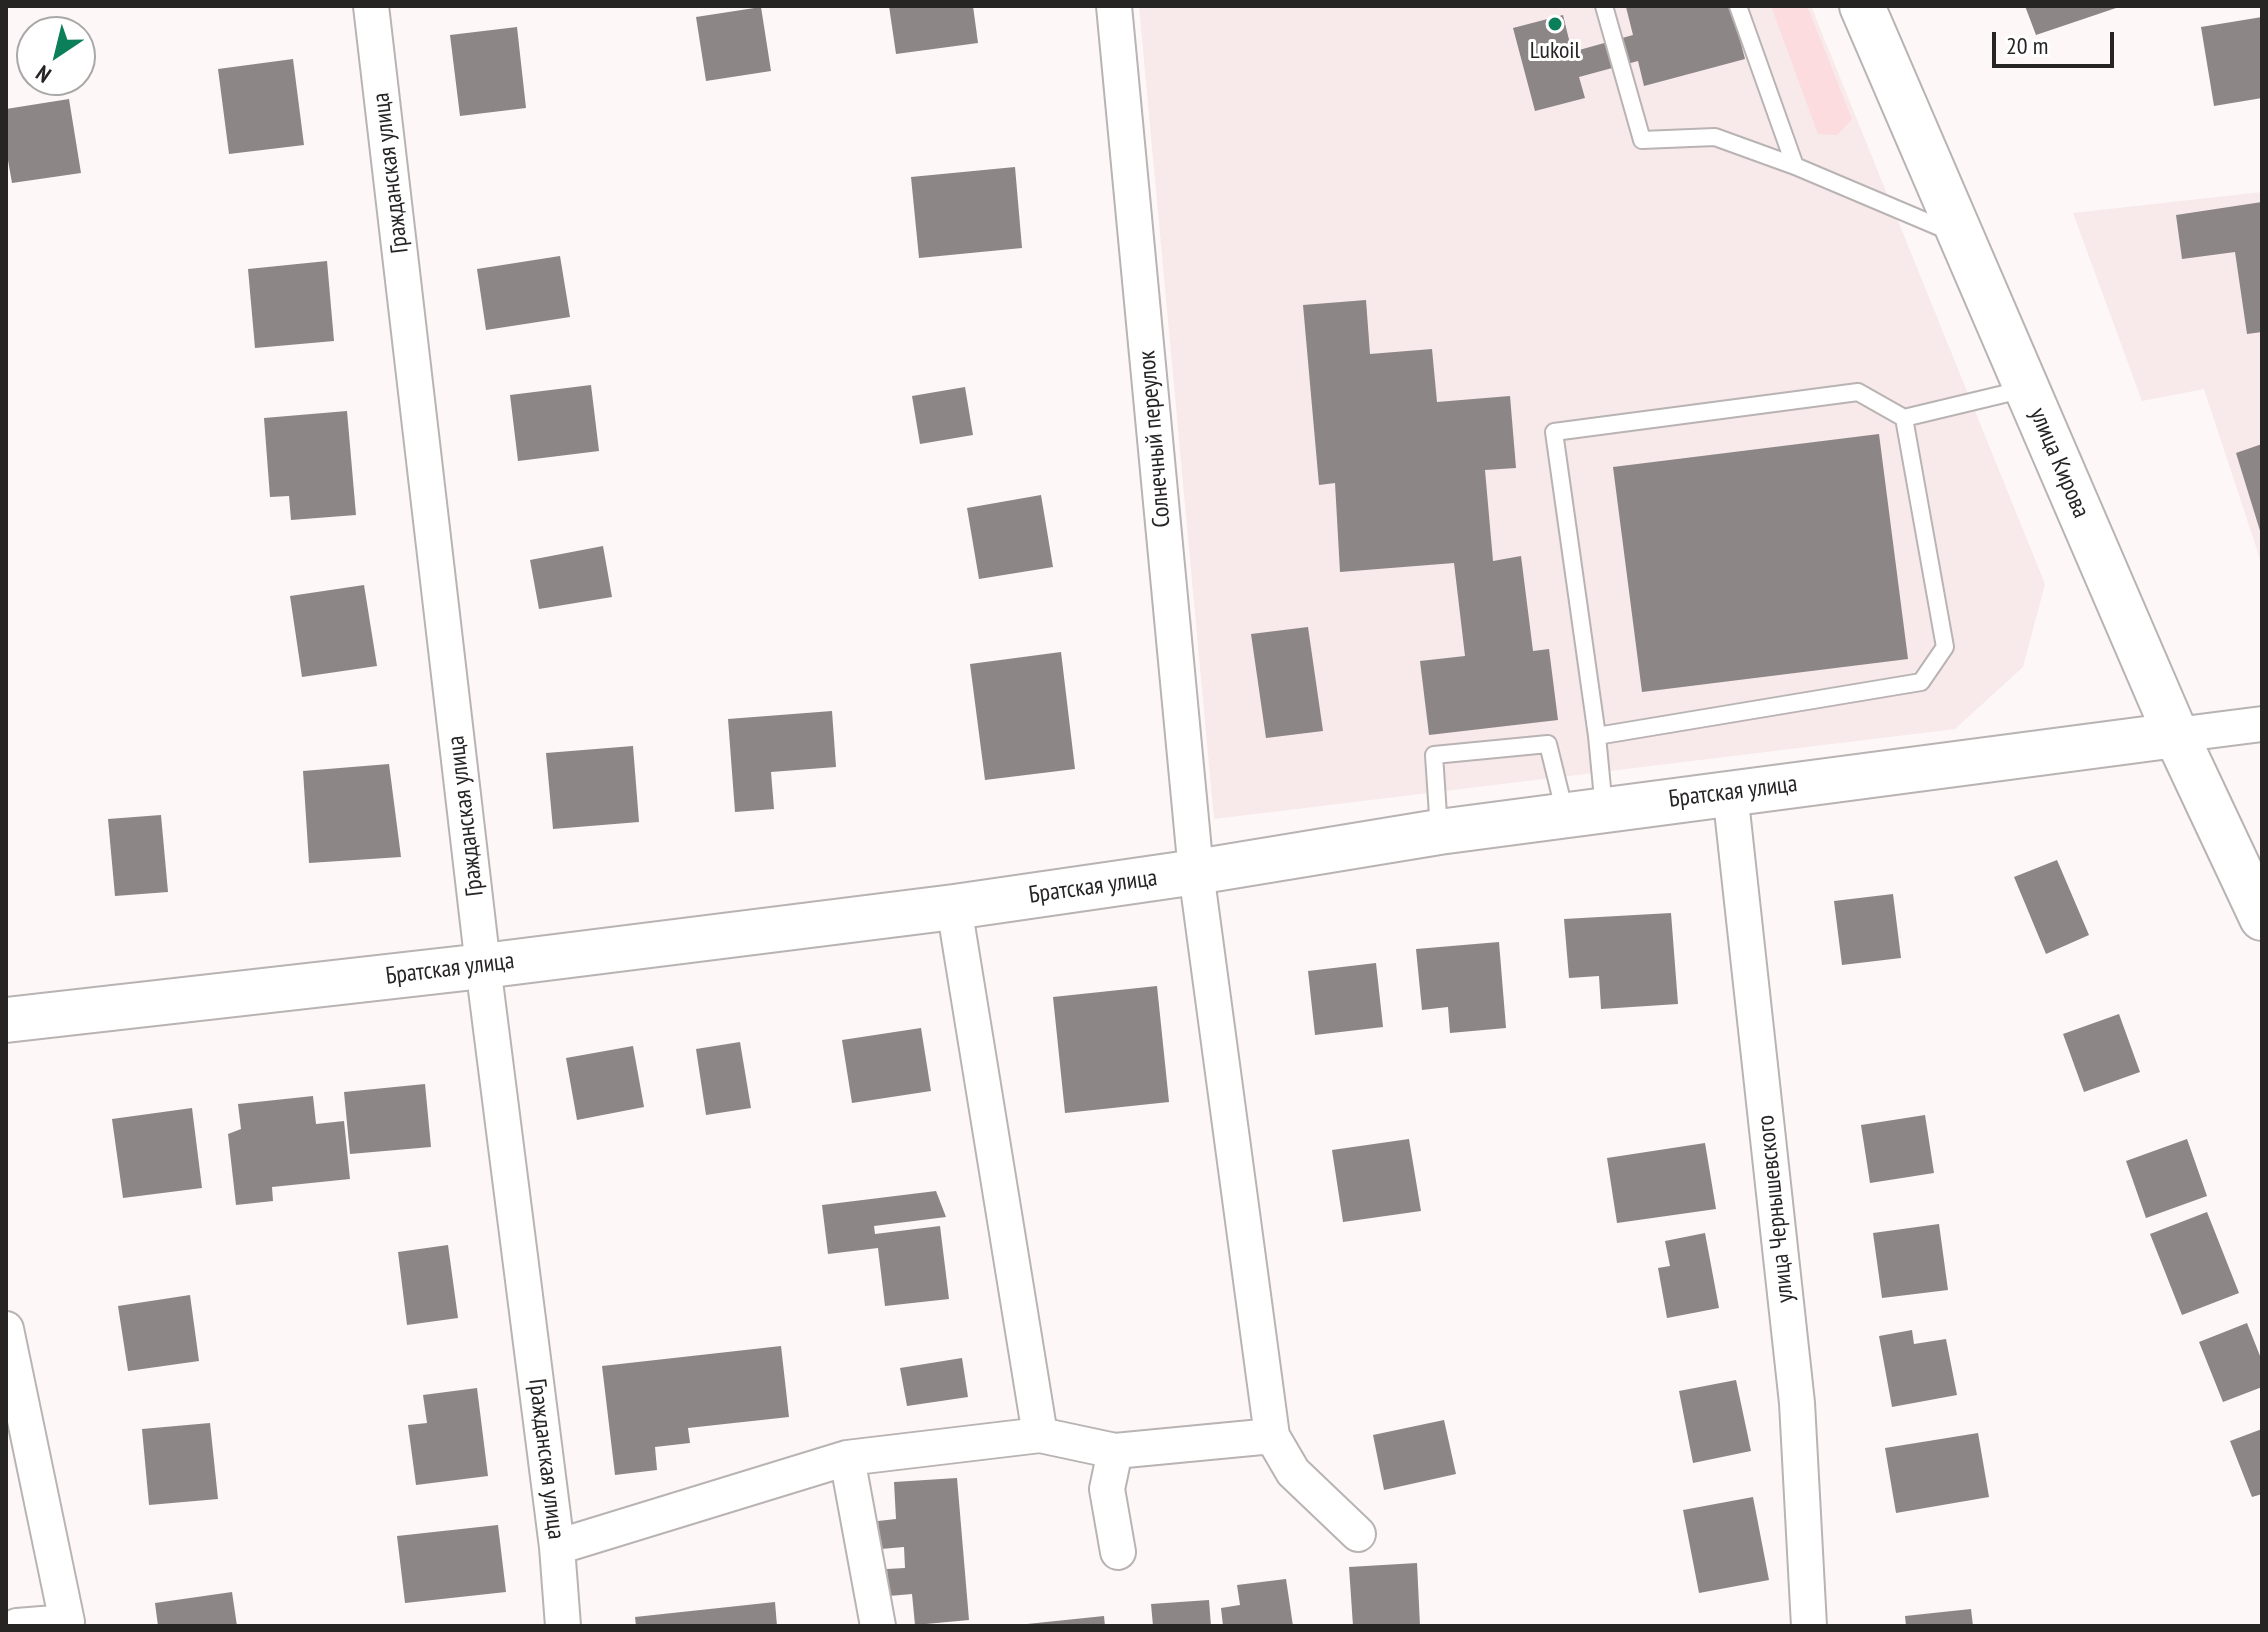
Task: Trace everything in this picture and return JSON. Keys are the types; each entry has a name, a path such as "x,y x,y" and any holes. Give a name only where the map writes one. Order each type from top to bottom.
{"main road":[{"name":"улица Кирова","path":"1862,6 2176,735 2262,918"},
{"name":"Братская улица","path":"6,1020 483,966 954,907 1439,832 2176,735"}],"street":[{"name":"Гражданская улица","path":"371,6 483,966 557,1547 563,1626"},
{"name":"Солнечный переулок","path":"1114,6 1196,872 1272,1436"},
{"path":"2176,735 2262,724"},
{"name":"улица Чернышевского","path":"1730,792 1797,1403 1809,1626"},
{"path":"954,907 1040,1435"},
{"path":"6,1329 68,1624 17,1626"},
{"path":"557,1547 847,1458 1040,1435 1115,1451 1272,1436 1293,1472 1358,1534"},
{"path":"1115,1451 1107,1489 1118,1552"},
{"path":"847,1458 878,1626"}],"lane":[{"path":"1604,6 1642,140 1715,137 1795,166 1960,236"},
{"path":"1738,6 1795,166"},
{"path":"1584,812 1597,736 1554,432 1858,392 1904,418 2026,389"},
{"path":"1597,736 1921,682 1945,647 1904,418"},
{"path":"1439,832 1434,755 1548,744 1584,812"}],"shaded area":[{"path":"1139,6 1811,6 2045,584 2023,667 1955,729 1214,819"},
{"path":"1771,6 1807,6 1852,119 1837,135 1818,134"},
{"path":"2262,192 2262,565 2204,389 2142,401 2073,213"}],"building":[{"path":"889,6 973,6 978,43 896,54"},
{"path":"1731,6 1745,59 1644,86 1638,61 1579,77 1585,98 1535,111 1513,28 1563,15 1572,52 1633,35 1626,7"},
{"path":"2025,6 2119,6 2119,7 2036,35"},
{"path":"761,7 771,71 706,81 696,17"},
{"path":"2262,17 2262,98 2214,106 2201,27"},
{"path":"517,27 526,108 460,116 450,35"},
{"path":"293,59 304,145 229,154 218,69"},
{"path":"69,99 81,173 12,183 6,149 6,109"},
{"path":"1015,167 1022,248 919,258 911,177"},
{"path":"2262,202 2262,332 2247,334 2235,252 2182,259 2176,215"},
{"path":"560,256 570,317 486,330 477,269"},
{"path":"327,261 334,341 255,348 248,269"},
{"path":"1366,300 1370,354 1432,349 1437,402 1510,396 1516,468 1485,470 1493,561 1521,556 1533,651 1549,649 1558,720 1429,735 1420,661 1465,656 1454,563 1340,572 1335,483 1319,485 1303,305"},
{"path":"591,385 599,451 518,461 510,395"},
{"path":"965,387 973,435 920,444 912,396"},
{"path":"347,411 356,515 291,520 289,496 270,497 264,418"},
{"path":"1879,434 1908,659 1642,692 1613,467"},
{"path":"2262,444 2262,534 2261,534 2236,453"},
{"path":"1041,495 1053,567 979,579 967,508"},
{"path":"603,546 612,597 539,609 530,560"},
{"path":"364,585 377,666 302,677 290,596"},
{"path":"1308,627 1323,731 1266,738 1251,634"},
{"path":"1061,652 1075,769 985,780 970,664"},
{"path":"832,711 836,767 771,772 774,809 735,812 728,719"},
{"path":"633,746 639,822 553,829 546,753"},
{"path":"389,764 401,857 309,863 303,771"},
{"path":"161,815 168,892 115,896 108,819"},
{"path":"2057,860 2089,935 2046,954 2014,877"},
{"path":"1893,894 1901,958 1842,965 1834,901"},
{"path":"1671,913 1678,1004 1601,1009 1599,976 1569,978 1564,919"},
{"path":"1499,942 1506,1028 1450,1033 1448,1007 1422,1010 1416,949"},
{"path":"1376,963 1383,1027 1315,1035 1308,971"},
{"path":"1157,986 1169,1102 1065,1113 1053,997"},
{"path":"2119,1014 2140,1072 2084,1092 2063,1034"},
{"path":"921,1028 931,1091 852,1103 842,1040"},
{"path":"740,1042 751,1108 706,1115 696,1049"},
{"path":"633,1046 644,1107 577,1120 566,1058"},
{"path":"425,1084 431,1147 350,1154 344,1092"},
{"path":"313,1096 316,1124 344,1121 350,1179 272,1187 273,1201 236,1205 228,1134 241,1129 238,1104"},
{"path":"192,1108 202,1188 123,1198 112,1119"},
{"path":"1925,1115 1934,1173 1870,1183 1861,1125"},
{"path":"1409,1139 1421,1211 1343,1222 1332,1150"},
{"path":"2187,1139 2207,1196 2146,1218 2126,1161"},
{"path":"1705,1143 1716,1209 1617,1223 1607,1158"},
{"path":"936,1191 946,1217 874,1226 875,1234 940,1226 949,1299 885,1306 878,1248 828,1254 822,1205"},
{"path":"2207,1212 2239,1293 2182,1315 2150,1234"},
{"path":"1939,1224 1948,1290 1882,1298 1873,1233"},
{"path":"1705,1233 1719,1308 1667,1318 1658,1268 1670,1266 1665,1241"},
{"path":"448,1245 458,1318 407,1325 398,1252"},
{"path":"190,1295 199,1361 128,1371 118,1306"},
{"path":"2247,1323 2262,1361 2262,1387 2223,1402 2199,1342"},
{"path":"1912,1330 1914,1344 1946,1339 1957,1395 1892,1407 1879,1336"},
{"path":"781,1346 789,1417 688,1428 690,1443 655,1447 657,1470 615,1475 602,1366"},
{"path":"962,1358 968,1397 907,1406 900,1368"},
{"path":"1736,1380 1751,1451 1693,1463 1679,1391"},
{"path":"477,1388 488,1476 416,1485 408,1425 427,1423 423,1395"},
{"path":"1444,1420 1456,1474 1384,1490 1373,1435"},
{"path":"210,1423 218,1499 149,1505 142,1429"},
{"path":"2262,1429 2262,1494 2252,1497 2230,1441"},
{"path":"1978,1433 1989,1497 1896,1513 1885,1448"},
{"path":"957,1478 969,1620 915,1625 912,1594 889,1596 887,1569 905,1568 904,1547 881,1549 878,1521 896,1519 894,1482"},
{"path":"1753,1497 1769,1580 1699,1593 1683,1510"},
{"path":"498,1525 506,1592 405,1603 397,1536"},
{"path":"1417,1563 1420,1626 1353,1626 1349,1567"},
{"path":"1286,1579 1293,1626 1223,1626 1221,1608 1240,1605 1237,1585"},
{"path":"232,1592 237,1626 158,1626 155,1603"},
{"path":"1209,1600 1211,1626 1153,1626 1151,1604"},
{"path":"775,1602 777,1626 636,1626 635,1617"},
{"path":"1971,1609 1973,1626 1906,1626 1905,1616"},
{"path":"1104,1616 1105,1626 1027,1624"}],"place":[{"name":"Lukoil","path":"1555,24"}]}
